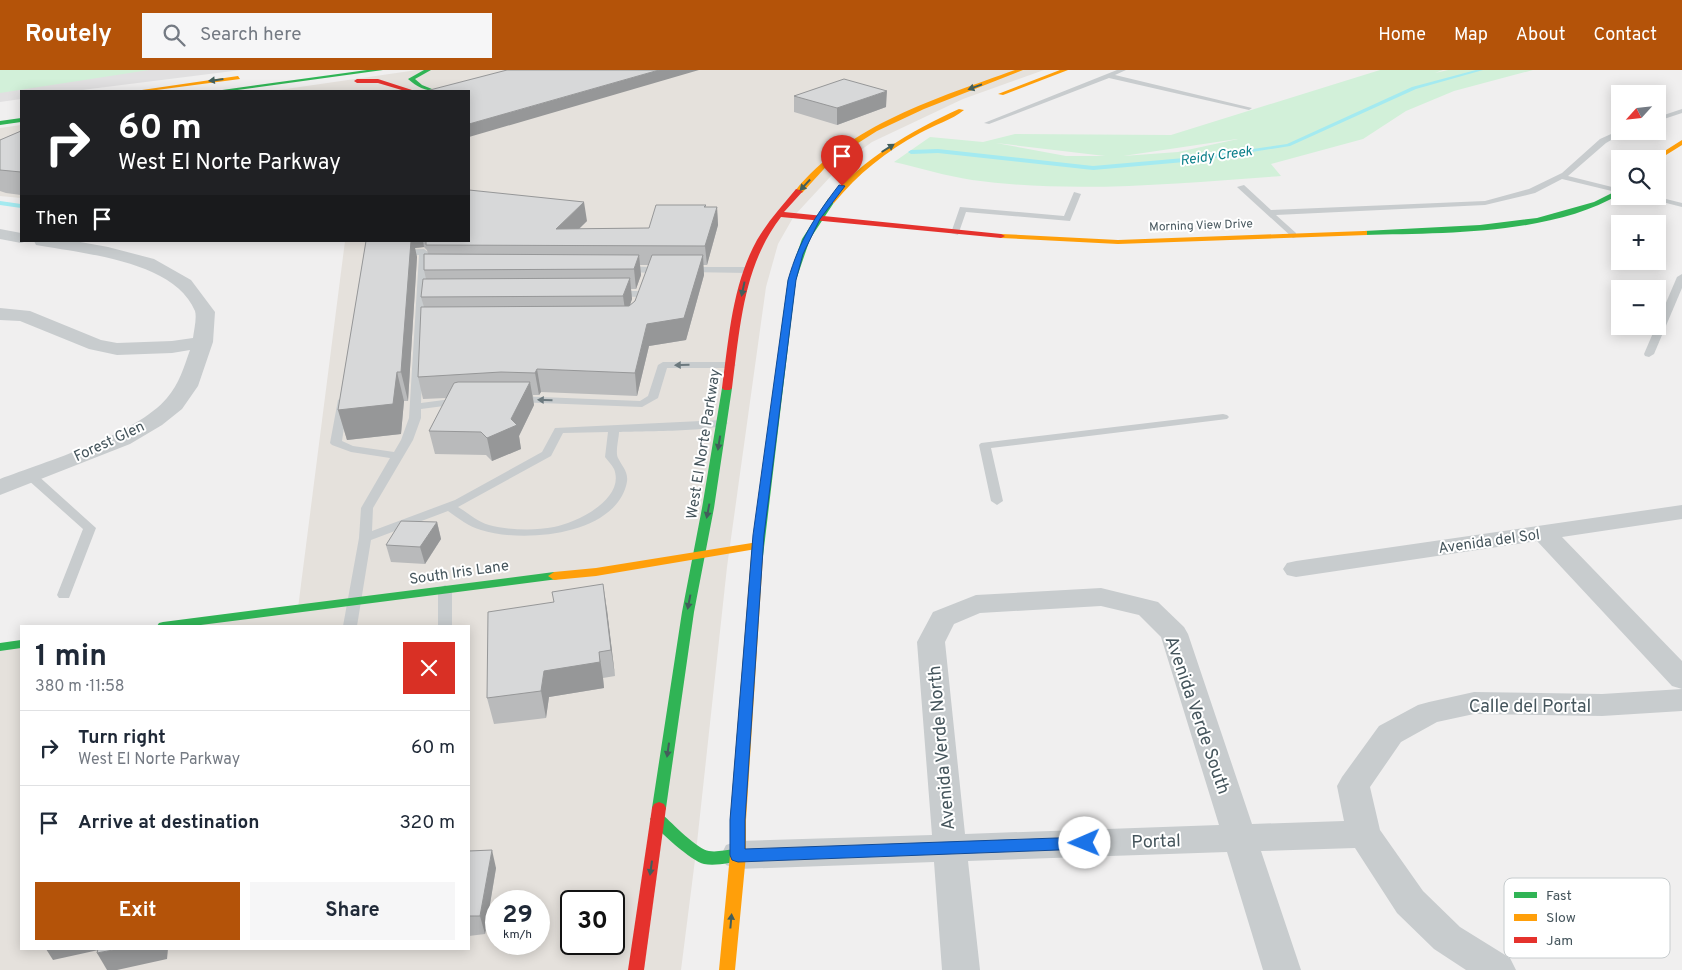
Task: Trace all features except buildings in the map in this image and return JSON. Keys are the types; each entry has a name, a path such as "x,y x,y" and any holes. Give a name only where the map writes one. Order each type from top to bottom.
{"main road":[{"path":"146,90 299,70"},
{"path":"226,90 380,70"},
{"path":"428,70 412,79 420,86 431,90"},
{"name":"West El Norte Parkway","path":"636,970 688,612 722,422 743,287 759,243 778,214 830,159 857,140 914,110 1020,70"},
{"path":"989,98 1065,70"},
{"path":"269,90 345,81 378,81 407,90"},
{"path":"727,970 738,855 738,820 758,546 792,280 799,254 817,219 842,186 870,160 916,131 972,105"},
{"path":"0,112 20,109"},
{"path":"0,123 20,120"},
{"path":"1666,152 1682,142"},
{"name":"Morning View Drive","path":"778,214 955,233 1107,242 1483,228 1548,218 1595,205 1611,196"},
{"name":"South Iris Lane","path":"171,625 528,578 596,572 758,546"},
{"path":"0,647 20,644"},
{"path":"658,819 682,842 705,858 738,855"}],"street":[{"path":"0,234 20,238"},
{"name":"Forest Glen","path":"0,488 122,439 154,420 174,404 187,386 203,342 205,312 185,284 148,263 108,252 48,242"},
{"path":"0,314 23,315 96,345 117,349 172,347 203,342"},
{"name":"Avenida del Sol","path":"1296,569 1682,512"},
{"path":"1544,533 1682,679"},
{"name":"Avenida Verde South","path":"943,618 976,604 1102,597 1148,608 1174,634 1282,970"},
{"name":"Avenida Verde North","path":"943,618 931,642 961,970"},
{"name":"Calle del Portal","path":"1497,970 1447,938 1410,902 1364,834 1353,786 1390,734 1430,713 1474,703 1602,705 1682,700"},
{"name":"Portal","path":"738,855 1364,834"}],"lane":[{"path":"987,123 1122,70"},
{"path":"1108,76 1249,108"},
{"path":"1666,117 1682,111"},
{"path":"1269,213 1438,206 1485,202 1532,191 1561,177 1603,141 1611,137"},
{"path":"1561,177 1611,189"},
{"path":"1242,187 1293,235"},
{"path":"955,233 963,209 1067,219 1076,194"},
{"path":"1666,201 1682,205"},
{"path":"350,625 365,538 367,508 406,440 415,418 425,323 428,269 424,252 390,255"},
{"path":"601,294 646,284 609,269"},
{"path":"677,270 748,270"},
{"path":"1649,354 1682,277"},
{"path":"505,398 642,404 653,398 663,365 731,365"},
{"path":"345,386 336,443 351,449 397,456"},
{"path":"415,407 472,400"},
{"path":"996,501 985,445 1223,416"},
{"path":"365,538 449,506 548,454 559,430 690,426 722,422"},
{"path":"449,506 485,528 545,532 578,523 597,513 616,499 622,484 621,471 611,457 614,428"},
{"path":"31,476 90,528 64,595"},
{"path":"445,589 445,625"}],"shaded area":[{"path":"0,70 241,70 82,90 20,90 20,99 0,102"},
{"path":"417,70 1044,70 963,99 872,142 844,162 794,216 778,244 766,287 727,567 696,852 681,970 0,970 0,647 20,644 20,950 470,950 470,625 170,625 298,608 345,242 470,242 470,90 279,90"},
{"path":"20,125 20,198 0,196 0,128"}],"green space":[{"path":"0,70 149,70 0,93"},
{"path":"1380,70 1443,70 1435,73 1448,70 1533,70 1454,91 1406,111 1363,139 1271,164 1281,176 1127,186 1049,186 972,180 894,162 930,137 983,142 1015,134 1171,135","holes":["1237,139 1178,152 1123,156","996,143 1105,156 1066,156"]}],"waterway":[{"name":"Reidy Creek","path":"911,152 938,151 1093,168 1196,159 1288,145 1414,88 1481,70"},
{"name":"Reidy Creek","path":"0,203 20,206"}],"traffic: fast":[{"path":"226,90 380,70"},
{"path":"428,70 411,79 420,86 431,90"},
{"path":"0,123 20,120"},
{"path":"1364,233 1480,228 1537,220 1597,204 1611,197"},
{"path":"757,556 792,280 806,239 831,201"},
{"path":"659,808 688,612 708,508 727,388"},
{"path":"171,625 554,576"},
{"path":"0,647 20,644"},
{"path":"658,819 682,842 705,858 738,855"}],"traffic: slow":[{"path":"799,191 818,169 831,158 875,130 922,107 1020,70"},
{"path":"1001,94 1065,70"},
{"path":"146,90 238,78"},
{"path":"831,201 844,186 874,159 907,137 961,110"},
{"path":"1666,152 1682,142"},
{"path":"1001,236 1118,242 1364,233"},
{"path":"554,576 596,572 758,546"},
{"path":"727,970 738,855 738,820 757,556"}],"traffic: jam":[{"path":"357,81 378,81 407,90"},
{"path":"727,388 741,294 752,258 768,228 799,191"},
{"path":"778,214 1001,236"},
{"path":"636,970 659,808"}],"route":[{"path":"842,186 826,205 808,234 799,254 792,280 759,535 738,820 738,855 1085,843"}]}
